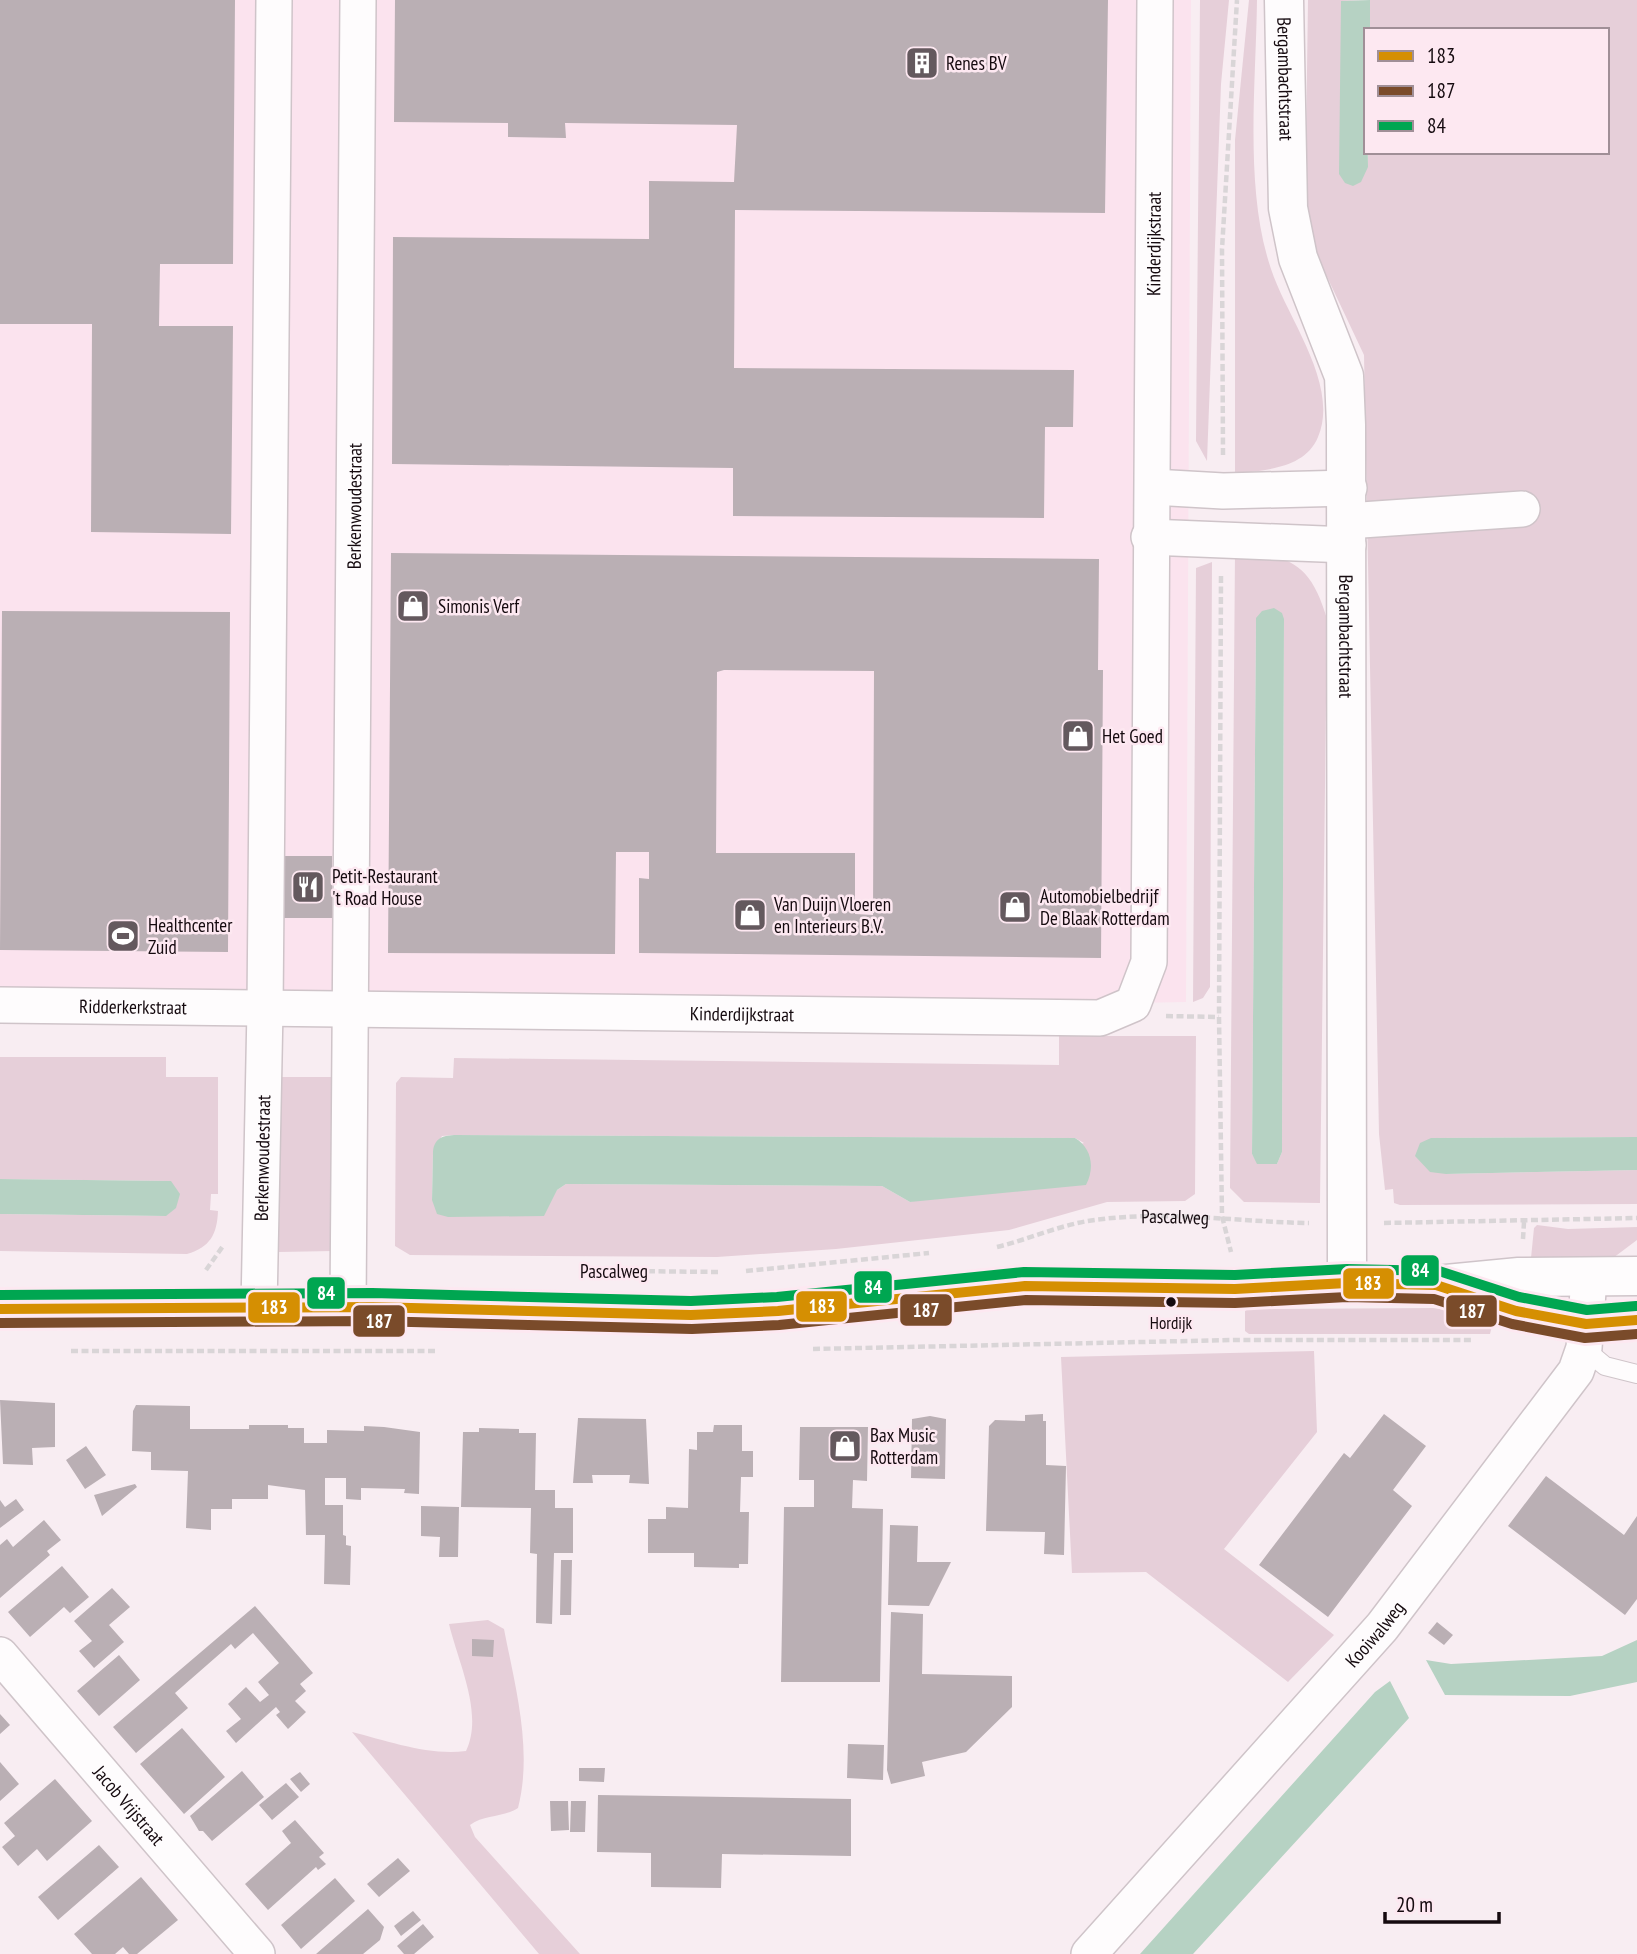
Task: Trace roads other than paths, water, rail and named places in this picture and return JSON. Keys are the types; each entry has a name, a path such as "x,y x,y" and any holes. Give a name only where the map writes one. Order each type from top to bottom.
{"street":[{"name":"Berkenwoudestraat","path":"259,1307 265,1009 274,0"},
{"name":"Berkenwoudestraat","path":"348,1307 358,0"},
{"name":"Kinderdijkstraat","path":"349,1011 1100,1018 1133,1004 1149,962 1149,537 1153,487 1155,0"},
{"name":"Bergambachtstraat","path":"1284,0 1288,208 1298,258 1344,376 1348,518 1347,1283"},
{"path":"1153,487 1223,491 1348,518"},
{"path":"1149,537 1221,539 1348,518 1522,509"},
{"name":"Ridderkerkstraat","path":"0,1005 265,1009"},
{"path":"265,1009 349,1011"},
{"path":"0,1310 348,1307 691,1315 778,1311 1025,1286 1234,1289 1347,1283 1436,1285 1519,1277 1637,1276"},
{"name":"Kooiwalweg","path":"1089,1954 1382,1627 1576,1371 1585,1336 1588,1277"},
{"path":"1436,1285 1585,1336 1637,1320"},
{"name":"Jacob Vrijstraat","path":"0,1655 257,1954"}],"lane":[{"path":"1585,1336 1605,1366 1637,1374"}],"place":[{"name":"Renes BV","path":"922,63"},
{"name":"Simonis Verf","path":"413,606"},
{"name":"Het Goed","path":"1078,736"},
{"name":"Petit-Restaurant 't Road House","path":"308,887"},
{"name":"Automobielbedrijf De Blaak Rotterdam","path":"1015,907"},
{"name":"Van Duijn Vloeren en Interieurs B.V.","path":"750,915"},
{"name":"Healthcenter Zuid","path":"123,936"},
{"name":"Hordijk","path":"1171,1302"},
{"name":"Bax Music Rotterdam","path":"845,1446"}]}
